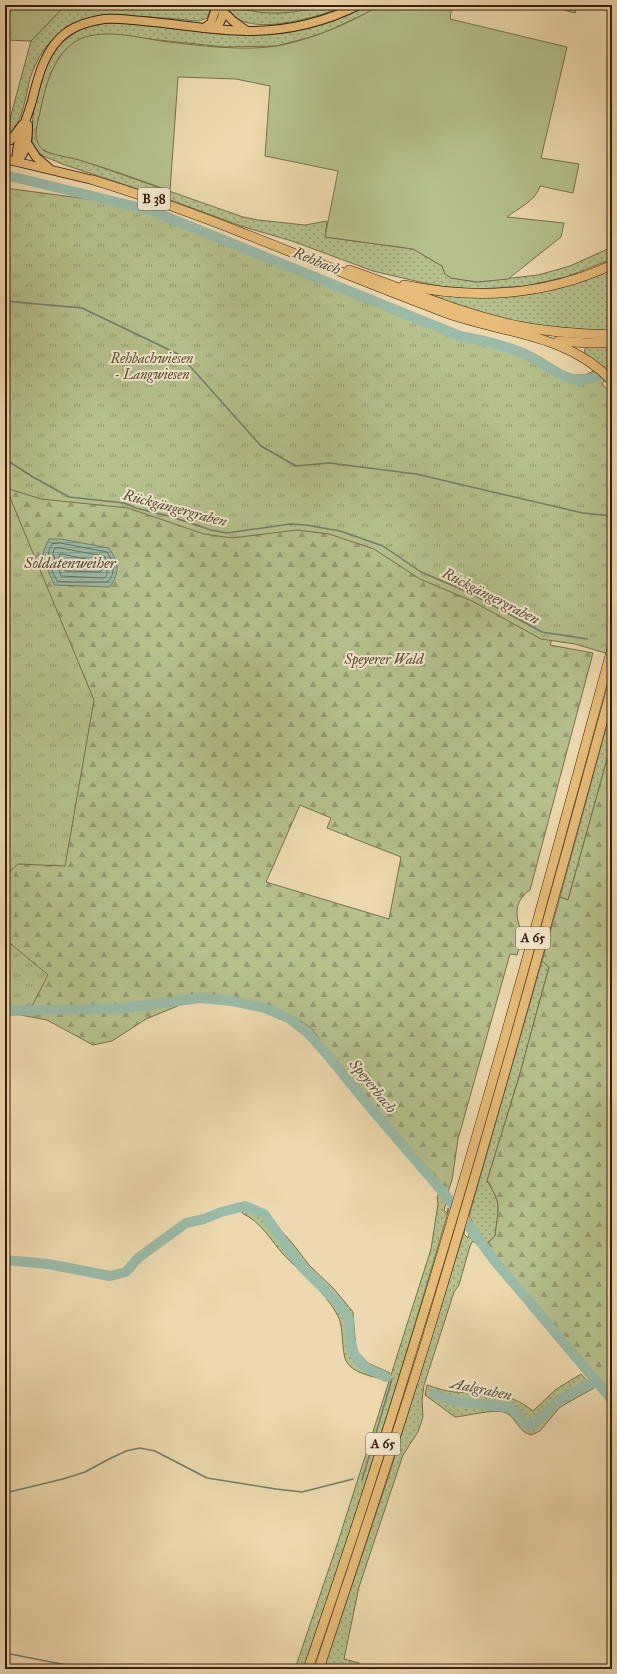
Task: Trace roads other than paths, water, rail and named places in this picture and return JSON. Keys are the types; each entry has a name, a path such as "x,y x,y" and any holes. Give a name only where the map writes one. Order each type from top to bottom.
{"highway":[{"name":"B 38","path":"93,180 202,216 249,235 373,278"},
{"path":"249,235 376,287 450,315 538,338 571,350 600,369 612,381"},
{"path":"373,278 436,291 467,294 499,294 562,284 612,265"},
{"path":"373,278 440,303 504,322 560,332 612,335"},
{"path":"538,338 573,342 612,343"},
{"name":"A 65","path":"308,1669 363,1508 453,1217 544,899 612,648"},
{"name":"A 65","path":"319,1669 372,1512 465,1211 612,687"}],"main road":[{"path":"213,26 217,5"},
{"path":"213,26 247,31 272,30 310,23 360,5"},
{"path":"28,118 27,143 22,158 17,161 15,154 28,118 39,73 55,44 66,32 83,23 105,19 204,28 221,23 223,8"},
{"path":"223,8 233,21 247,31"},
{"path":"5,142 11,140 28,118"},
{"name":"B 38","path":"27,143 36,157 50,169"},
{"name":"B 38","path":"5,159 93,180"}],"water":[{"name":"Soldatenweiher","path":"49,539 61,539 109,548 115,558 117,568 117,572 110,587 54,585 46,565 43,552"}],"waterway":[{"name":"Rehbach","path":"5,175 150,210 460,336 515,350 571,379 586,380 612,371"},
{"path":"5,301 82,308 180,355 261,446 296,466 329,463 416,474 583,513 612,516"},
{"name":"Rückgängergraben","path":"5,459 69,497 124,503 136,508 172,517 211,530 227,533 290,524 306,525 340,531 383,546 421,572 470,593 542,632 587,639"},
{"name":"Speyerbach","path":"5,1011 125,1008 200,998 232,1001 265,1008 290,1019 309,1034 330,1058 448,1198 494,1260 612,1400"},
{"path":"5,1260 48,1264 110,1276 126,1272 138,1258 186,1223 245,1206 264,1214 301,1266 339,1304 349,1319 350,1339 354,1354 365,1367 386,1377"},
{"path":"362,1480 392,1379"},
{"name":"Aalgraben","path":"434,1394 454,1401 512,1408 528,1427 544,1415 557,1401 596,1381"},
{"path":"5,1493 85,1472 126,1451 140,1448 155,1451 207,1478 276,1489 302,1492 353,1479"},
{"path":"5,1653 87,1669"},
{"path":"347,1668 351,1667 360,1669"}],"park label":[{"name":"Rehbachwiesen - Langwiesen","path":"152,366"},
{"name":"Speyerer Wald","path":"384,659"}]}
